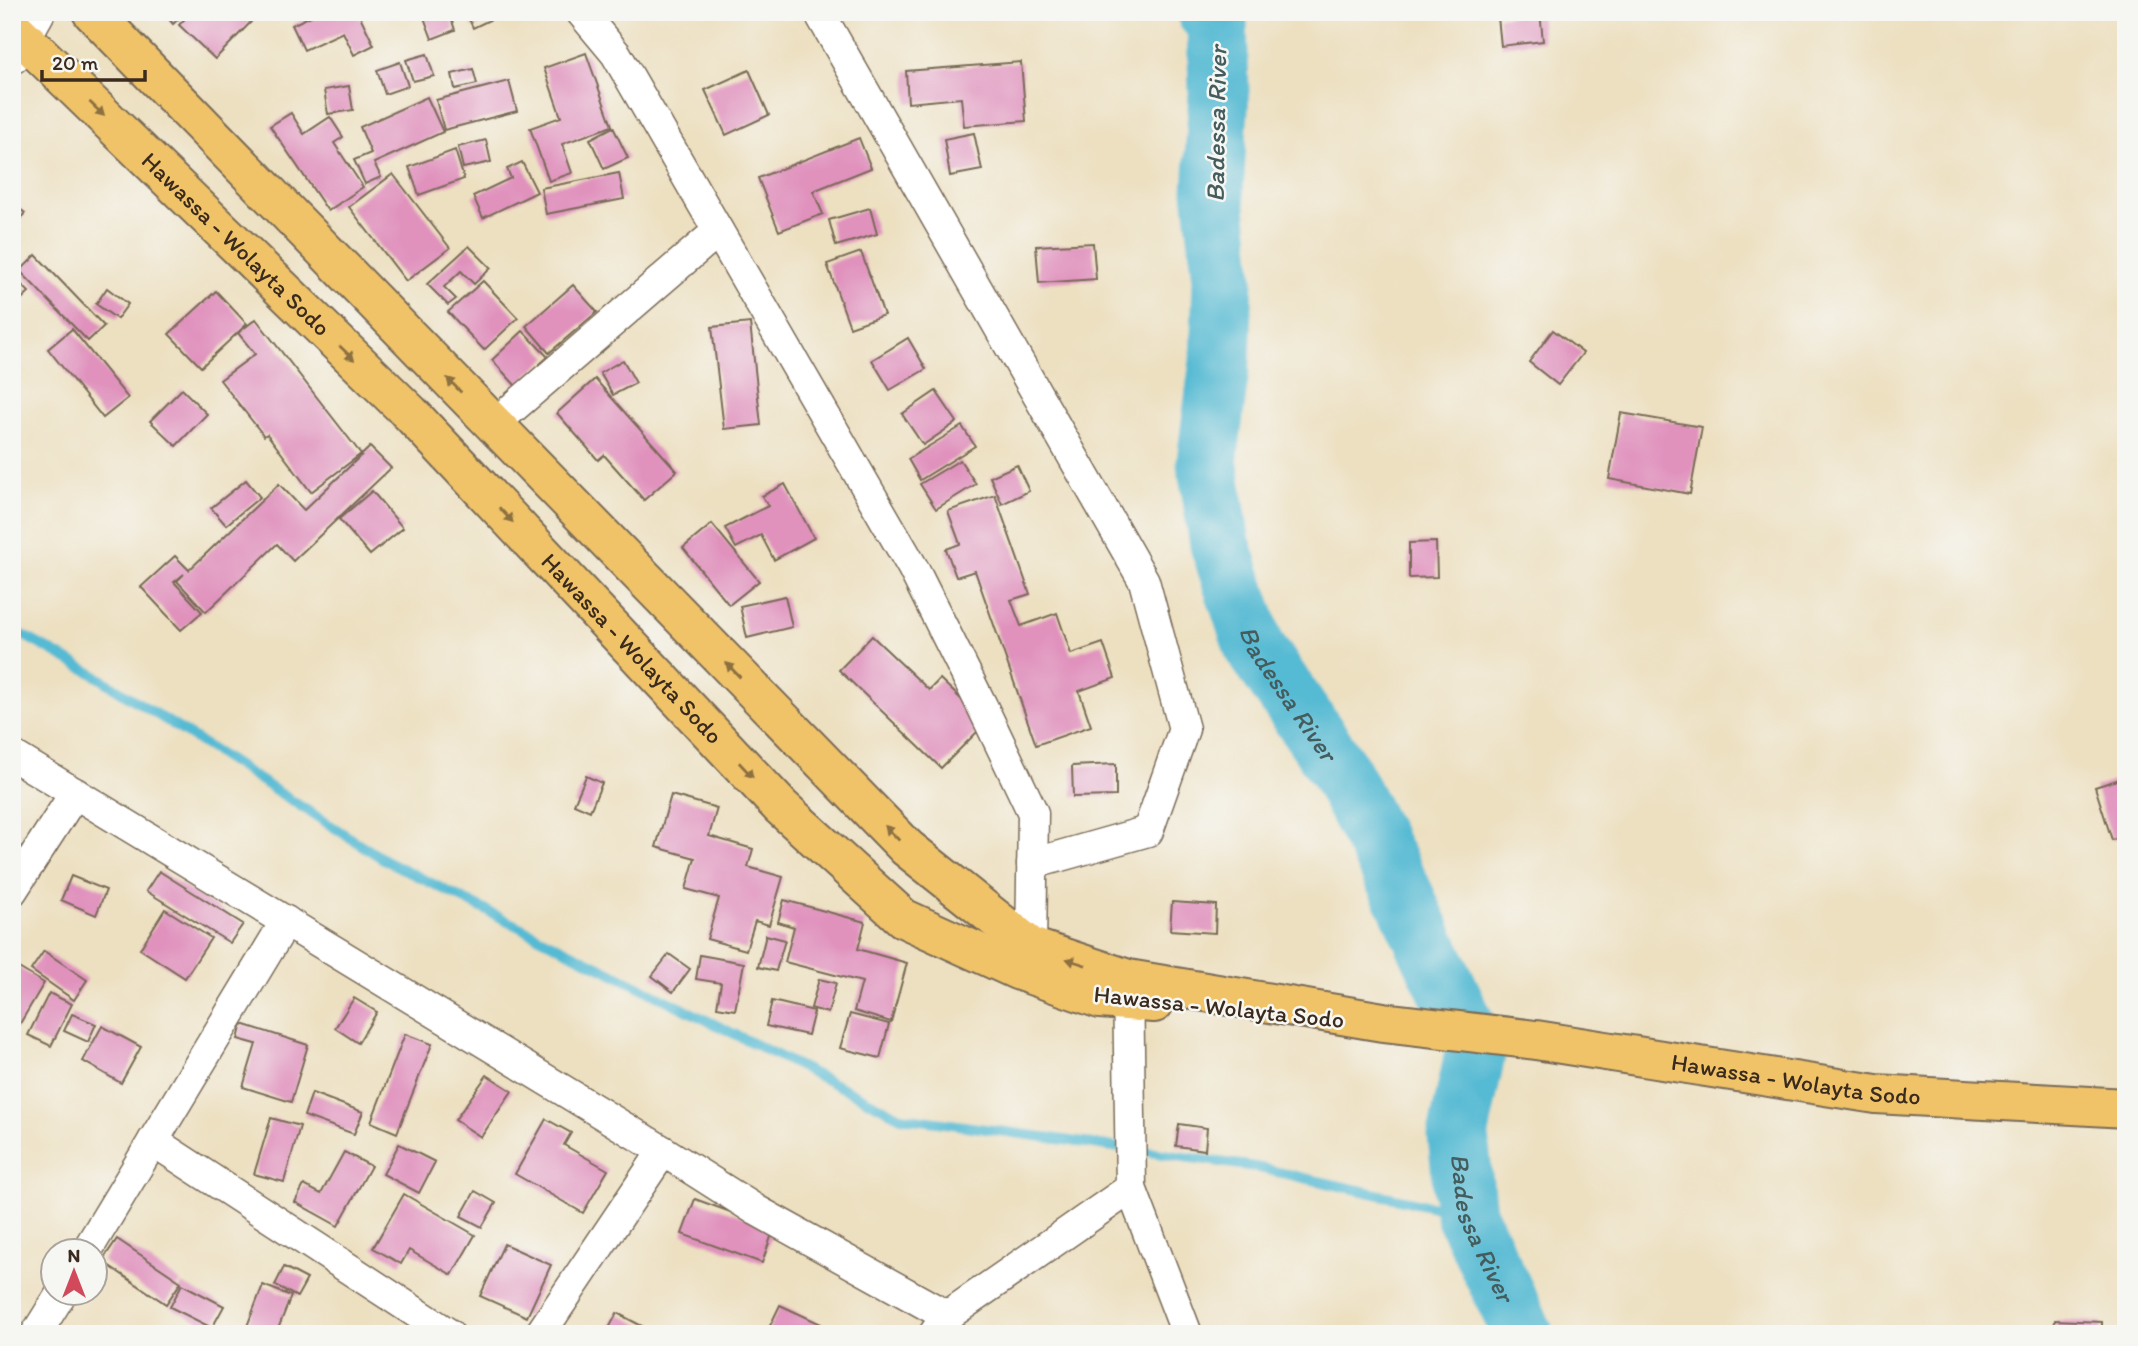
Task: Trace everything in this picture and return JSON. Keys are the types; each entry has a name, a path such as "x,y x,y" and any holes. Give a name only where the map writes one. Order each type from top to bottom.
{"main road":[{"name":"Hawassa - Wolayta Sodo","path":"92,12 907,848 1031,947 1128,990 1332,1022 1390,1023 1536,1040 1876,1094 2126,1108"},
{"name":"Hawassa - Wolayta Sodo","path":"21,33 410,413 781,807 903,918 1017,970 1100,999 1128,990"}],"street":[{"path":"581,12 616,54 913,568 982,706 1032,813 1031,947"},
{"path":"819,12 1144,581 1184,729 1148,831 1032,864"},
{"path":"493,425 718,231"},
{"path":"12,755 663,1151 940,1325 1130,1188"},
{"path":"12,891 75,793"},
{"path":"94,1238 286,921"},
{"path":"1128,990 1130,1188 1187,1334"},
{"path":"153,1141 449,1334"},
{"path":"540,1334 663,1151"},
{"path":"36,1334 52,1308"}],"building":[{"path":"163,12 186,12 173,24"},
{"path":"191,12 241,12 251,22 215,59 179,25"},
{"path":"319,12 358,12 374,45 354,55 343,32 304,50 292,25"},
{"path":"422,12 449,12 455,30 432,39"},
{"path":"466,12 506,12 473,28"},
{"path":"1540,12 1543,41 1501,46 1498,17"},
{"path":"586,53 612,126 562,144 572,173 549,181 530,128 561,117 544,68"},
{"path":"427,54 434,76 413,81 406,60"},
{"path":"400,62 408,86 385,94 377,70"},
{"path":"1021,62 1026,121 964,126 961,98 908,103 906,71"},
{"path":"473,69 477,84 455,89 452,74"},
{"path":"749,70 769,115 726,135 705,90"},
{"path":"509,81 517,111 444,130 436,100"},
{"path":"349,86 353,110 328,114 324,90"},
{"path":"427,97 443,132 374,163 381,177 365,184 354,160 371,153 360,127"},
{"path":"291,113 304,134 330,117 343,137 334,143 363,187 328,211 270,126"},
{"path":"613,127 628,158 604,169 590,139"},
{"path":"974,133 982,170 950,176 944,139"},
{"path":"859,138 871,168 813,191 823,214 779,231 758,178"},
{"path":"486,140 491,162 463,168 458,147"},
{"path":"455,150 464,179 419,195 409,167"},
{"path":"522,162 537,192 483,218 473,196 511,178 507,169"},
{"path":"619,173 624,199 546,214 541,188"},
{"path":"393,174 450,248 406,281 349,207"},
{"path":"12,203 25,213 12,229"},
{"path":"870,208 877,234 836,246 829,220"},
{"path":"1093,243 1096,279 1039,283 1036,246"},
{"path":"469,246 491,268 474,284 461,271 444,287 456,299 448,305 427,284"},
{"path":"861,252 884,315 850,327 827,264"},
{"path":"36,255 104,326 88,341 20,271"},
{"path":"12,275 29,292 12,308"},
{"path":"483,281 518,318 484,350 448,312"},
{"path":"573,285 597,312 549,353 526,326"},
{"path":"107,288 128,304 117,319 96,304"},
{"path":"216,291 247,324 201,367 169,334"},
{"path":"256,319 361,454 311,492 267,434 264,436 220,380 255,354 238,333"},
{"path":"750,323 761,425 724,429 712,327"},
{"path":"72,329 128,398 103,418 48,349"},
{"path":"1553,330 1583,353 1558,385 1529,362"},
{"path":"523,331 548,357 516,386 492,360"},
{"path":"908,338 926,369 890,390 872,360"},
{"path":"623,360 636,383 613,395 600,373"},
{"path":"595,379 677,471 644,500 604,455 598,460 557,413"},
{"path":"182,389 207,414 176,446 150,421"},
{"path":"936,391 957,422 923,445 902,414"},
{"path":"1621,413 1702,427 1690,494 1609,479"},
{"path":"962,426 975,446 920,480 908,459"},
{"path":"370,447 391,468 293,561 277,544 206,612 177,581 184,574 174,582 202,612 181,630 141,587 175,556 189,570 279,484 304,510"},
{"path":"960,460 976,484 936,509 920,484"},
{"path":"1017,465 1029,491 1002,504 990,477"},
{"path":"246,480 260,497 226,525 211,508"},
{"path":"785,484 814,538 774,560 761,535 736,548 725,528 768,506 762,496"},
{"path":"372,491 403,528 370,555 339,519"},
{"path":"995,495 1030,594 1011,600 1021,626 1057,613 1071,654 1103,643 1115,678 1079,691 1091,726 1036,745 975,571 956,577 946,549 960,544 948,511"},
{"path":"712,524 759,581 729,605 683,548"},
{"path":"1436,542 1437,577 1409,578 1409,543"},
{"path":"785,596 792,627 747,638 740,606"},
{"path":"872,636 929,690 940,679 986,723 941,768 839,670"},
{"path":"1116,764 1116,796 1073,797 1072,766"},
{"path":"586,776 602,783 590,811 574,804"},
{"path":"2126,777 2126,836 2112,840 2095,787"},
{"path":"671,795 717,808 709,836 753,849 748,867 783,877 769,925 755,921 746,950 707,939 719,898 686,889 695,858 656,847"},
{"path":"159,871 243,924 230,943 146,891"},
{"path":"71,876 106,890 96,915 61,900"},
{"path":"784,900 865,922 858,949 907,963 891,1022 854,1011 862,982 785,962 794,927 778,922"},
{"path":"1172,902 1216,905 1215,933 1170,930"},
{"path":"165,909 211,938 185,978 140,949"},
{"path":"766,935 785,940 776,971 758,967"},
{"path":"44,951 87,980 74,1000 31,970"},
{"path":"669,954 690,969 673,992 652,976"},
{"path":"700,955 744,963 735,1010 717,1007 721,983 696,979"},
{"path":"12,964 44,983 18,1027 12,1023"},
{"path":"819,979 836,983 828,1013 811,1008"},
{"path":"49,993 72,1004 51,1046 28,1035"},
{"path":"354,998 377,1012 358,1043 335,1028"},
{"path":"772,1001 814,1011 808,1035 766,1026"},
{"path":"72,1014 96,1024 88,1042 64,1031"},
{"path":"850,1014 889,1024 880,1058 840,1048"},
{"path":"242,1024 308,1045 291,1102 243,1087 256,1044 238,1039"},
{"path":"102,1026 141,1047 121,1083 83,1061"},
{"path":"405,1034 432,1044 397,1133 371,1122"},
{"path":"487,1075 512,1091 481,1137 455,1120"},
{"path":"312,1093 363,1112 354,1134 304,1116"},
{"path":"271,1118 300,1126 284,1182 254,1174"},
{"path":"546,1119 571,1133 564,1145 608,1170 583,1213 515,1174"},
{"path":"1179,1124 1207,1128 1205,1150 1176,1146"},
{"path":"399,1144 435,1162 419,1193 383,1174"},
{"path":"344,1152 371,1166 338,1226 295,1202 304,1185 321,1194"},
{"path":"475,1191 496,1203 482,1227 461,1216"},
{"path":"404,1194 475,1235 452,1275 409,1250 401,1264 373,1248"},
{"path":"695,1199 774,1228 762,1263 682,1234"},
{"path":"117,1239 181,1282 166,1304 108,1265 108,1252"},
{"path":"504,1244 551,1265 527,1317 480,1296"},
{"path":"284,1267 307,1279 297,1297 275,1285"},
{"path":"182,1284 224,1306 212,1328 170,1307"},
{"path":"263,1285 291,1296 276,1334 244,1334"},
{"path":"780,1305 821,1324 816,1334 766,1334"},
{"path":"617,1313 657,1334 606,1334"},
{"path":"2055,1320 2102,1322 2102,1334 2054,1334"}],"waterway":[{"name":"Badessa River","path":"1207,12 1217,23 1219,93 1213,191 1223,279 1220,361 1207,461 1220,544 1254,646 1339,770 1401,890 1476,1049 1458,1136 1466,1214 1523,1334"},
{"path":"12,629 95,675 385,860 901,1117 1255,1167 1466,1214"}]}
